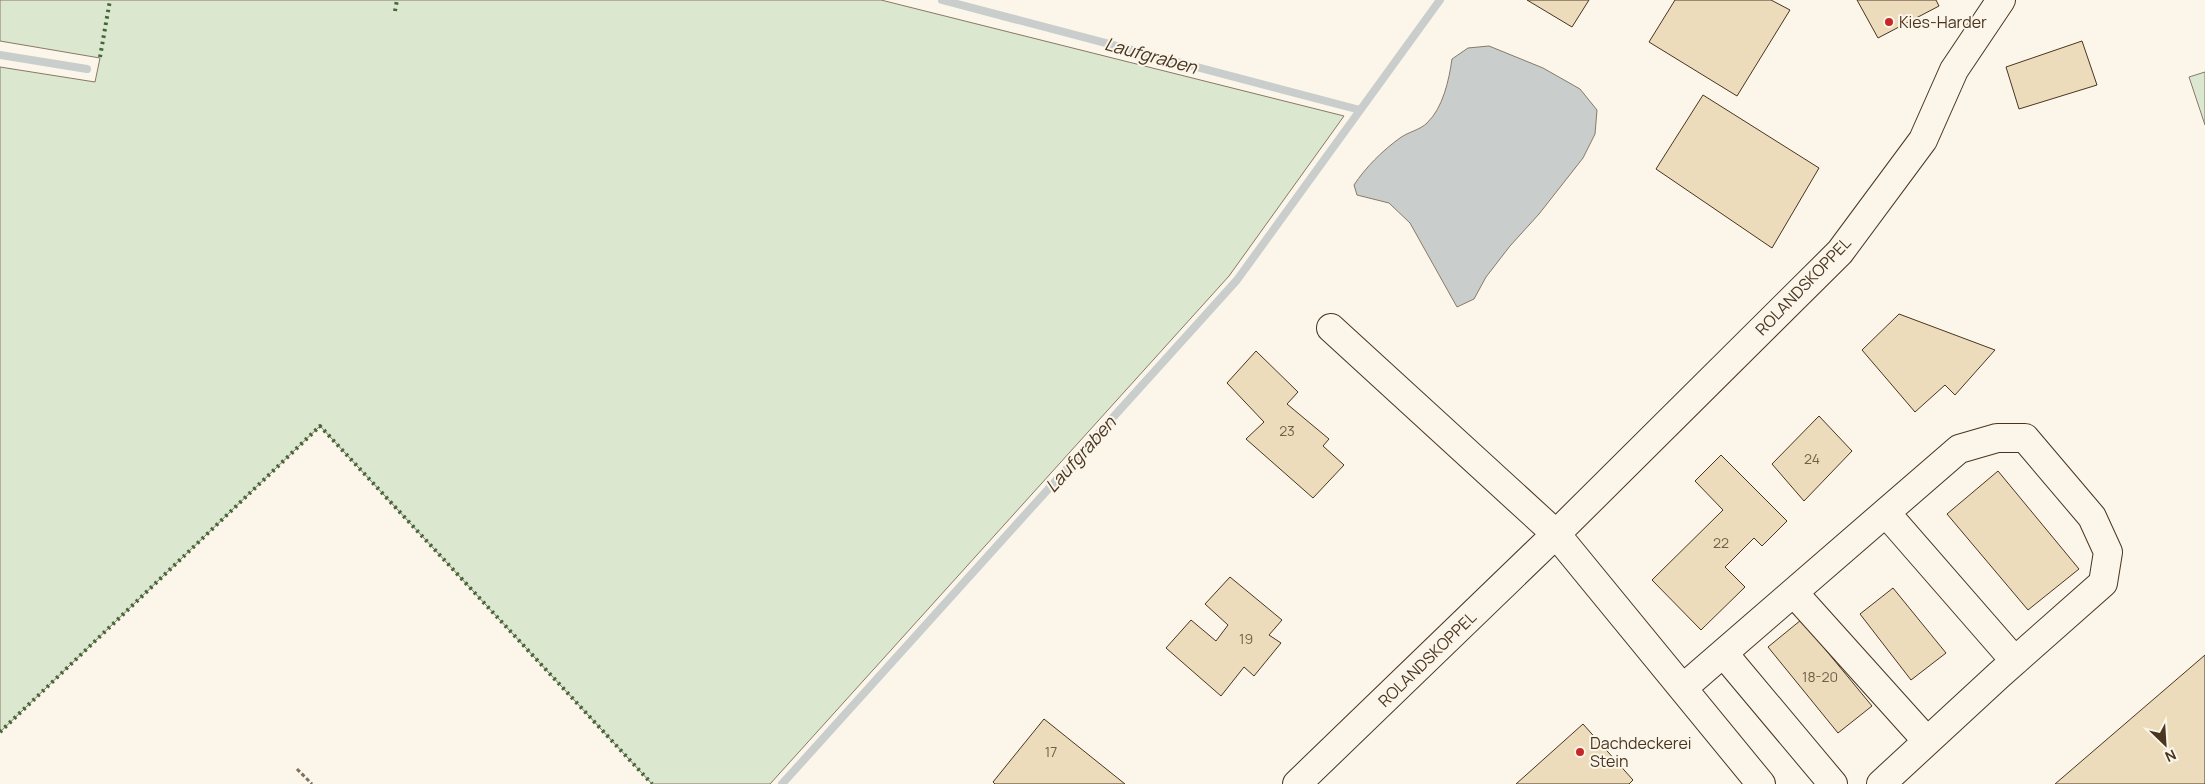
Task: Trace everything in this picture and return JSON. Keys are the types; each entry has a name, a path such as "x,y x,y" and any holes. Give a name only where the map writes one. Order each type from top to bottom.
{"street":[{"name":"ROLANDSKOPPEL","path":"1297,784 1556,534 1840,252 1923,140 1954,70 2001,0"},
{"path":"1331,328 1556,534 1761,784"},
{"path":"1683,688 1959,449 1998,438 2025,438 2092,516 2108,552 2103,583 1881,784"},
{"path":"1886,513 2015,661"},
{"path":"1794,593 1927,741"},
{"path":"1724,654 1833,784"}],"path":[{"path":"297,769 312,784"}],"green space":[{"path":"0,0 881,0 1344,116 1229,276 770,784 652,784 320,426 0,732 0,67 95,82 100,58 0,41"},
{"path":"2205,72 2205,125 2189,77"}],"shaded area":[{"path":"1489,46 1543,68 1580,89 1597,110 1595,134 1583,158 1486,277 1474,299 1457,307 1410,223 1389,203 1357,195 1354,185 1387,148 1403,136 1424,125 1433,117 1444,93 1452,59 1468,48"}],"building":[{"path":"1527,0 1589,0 1572,27"},
{"path":"1675,0 1771,0 1790,10 1737,96 1649,42"},
{"name":"Kies-Harder","path":"1857,0 1936,0 1939,6 1878,38"},
{"path":"2082,41 2097,85 2019,109 2006,67"},
{"path":"1703,95 1819,168 1772,248 1656,169"},
{"path":"1899,314 1995,350 1955,395 1945,385 1915,412 1862,350"},
{"path":"1256,351 1298,392 1287,404 1329,439 1323,446 1344,465 1313,498 1246,439 1264,422 1227,383"},
{"path":"1819,416 1852,451 1804,501 1772,464"},
{"path":"1721,455 1787,521 1762,546 1754,538 1725,567 1745,587 1701,630 1652,580 1723,510 1695,481"},
{"path":"1998,471 2079,569 2028,610 1947,514"},
{"path":"1230,577 1282,620 1269,635 1281,643 1254,676 1244,667 1221,696 1166,648 1191,620 1216,641 1228,625 1205,604"},
{"path":"1893,588 1946,653 1911,680 1860,614"},
{"path":"1801,620 1872,706 1838,733 1768,647"},
{"path":"2205,655 2205,784 2055,784"},
{"path":"1044,719 1125,784 995,784 993,782"},
{"name":"Dachdeckerei Stein","path":"1583,724 1633,780 1629,784 1516,784"}],"waterway":[{"name":"Laufgraben","path":"942,0 1360,110"},
{"name":"Laufgraben","path":"782,784 1237,280 1440,0"},
{"name":"Laufgraben","path":"0,55 87,69"}],"hedge":[{"path":"100,57 110,0"},
{"path":"395,11 397,0"},
{"path":"0,732 320,426 652,784"}],"place":[{"name":"Kies-Harder","path":"1889,22"},
{"name":"Dachdeckerei Stein","path":"1580,752"}]}
